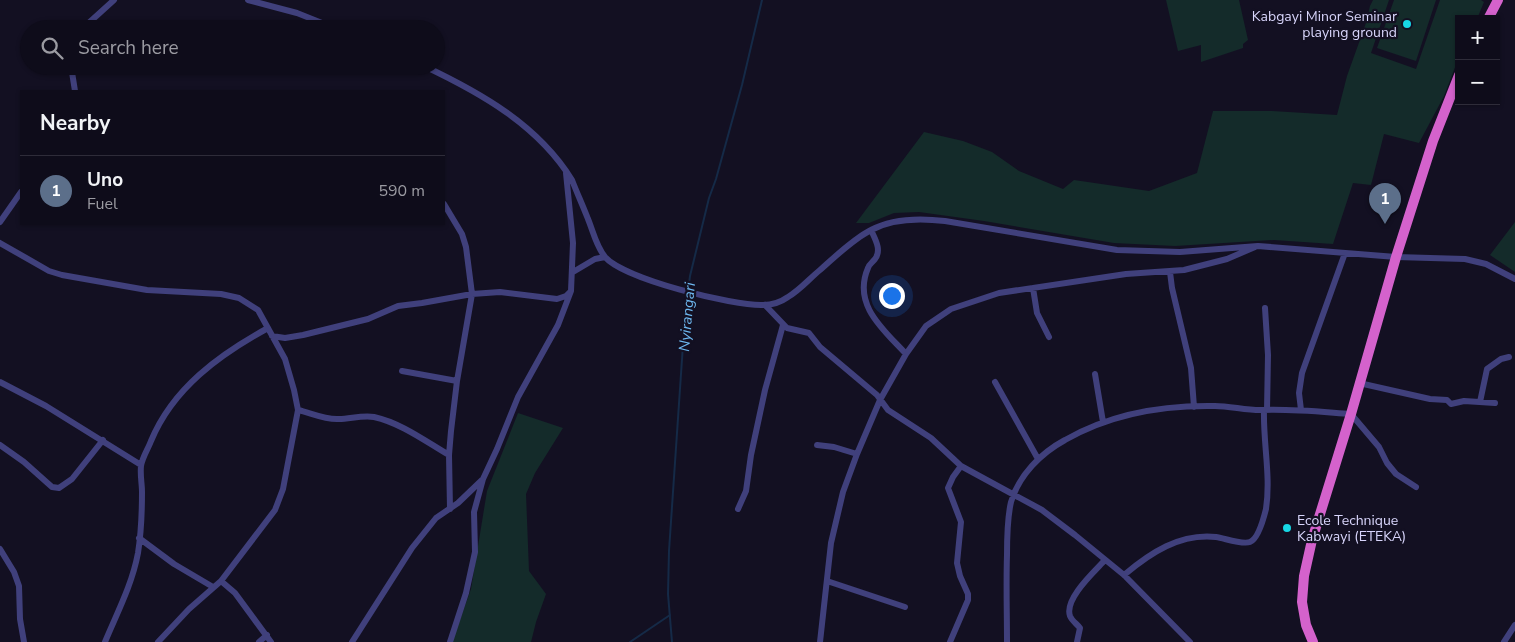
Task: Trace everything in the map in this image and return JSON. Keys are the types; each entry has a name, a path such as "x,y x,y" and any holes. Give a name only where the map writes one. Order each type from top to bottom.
{"highway":[{"path":"1490,15 1498,0"},
{"path":"1313,642 1303,613 1302,590 1312,540 1351,414 1396,257 1433,140 1455,85"}],"street":[{"path":"92,20 114,0"},
{"path":"248,0 298,13 315,20"},
{"path":"72,75 75,90"},
{"path":"442,75 461,84 514,117 536,136 566,171 605,257 619,268 716,299 764,305 788,297 870,230 900,221 931,219 1117,250 1180,252 1258,246 1396,257 1465,259 1486,264 1515,279"},
{"path":"450,642 466,593 475,552 474,512 483,479 518,397 558,325 570,291 573,272 573,243 566,171"},
{"path":"0,222 20,193"},
{"path":"445,206 462,234 466,247 472,294 457,381 449,455 450,509"},
{"path":"870,230 878,251 877,257 868,267 864,286 864,298 868,310 906,354"},
{"path":"0,243 49,271 71,277 147,290 221,294 239,298 258,310 285,359 298,410 283,489 276,510 221,581 188,609 158,642"},
{"path":"820,642 834,528 843,492 856,454 880,400 906,354 926,326 951,310 999,293 1126,274 1170,272 1208,265 1258,246"},
{"path":"1301,410 1299,393 1302,373 1345,253"},
{"path":"573,272 595,259 605,257"},
{"path":"1170,272 1191,368 1194,407"},
{"path":"1033,288 1037,312 1049,337"},
{"path":"272,336 294,337 368,319 398,306 472,294 500,292 557,299 566,296 570,291"},
{"path":"764,305 790,330 809,333 820,347 877,394 880,400 894,414 931,438 961,466 1042,510 1075,535 1124,575 1190,642"},
{"path":"1124,575 1144,559 1180,539 1204,536 1248,543 1253,540 1262,523 1266,506 1267,475 1266,410 1268,355 1265,308"},
{"path":"738,509 746,492 751,455 765,390 783,325"},
{"path":"105,642 122,605 134,572 139,538 142,493 141,465 156,428 168,408 183,390 219,358 268,328"},
{"path":"1480,402 1487,368 1509,356"},
{"path":"402,371 457,381"},
{"path":"1094,374 1104,422"},
{"path":"0,382 46,406 141,465"},
{"path":"995,382 1038,459"},
{"path":"1359,383 1430,399 1447,400 1451,404 1464,401 1495,403"},
{"path":"1007,642 1007,529 1014,494 1022,479 1038,459 1056,445 1089,427 1146,411 1194,407 1215,406 1351,414 1379,447 1396,474 1416,487"},
{"path":"298,410 338,419 371,417 385,420 401,427 449,455"},
{"path":"0,445 24,462 52,487 59,488 72,479 103,440"},
{"path":"818,445 834,447 856,454"},
{"path":"950,642 968,600 968,594 960,576 957,563 961,522 948,488 961,466"},
{"path":"352,642 412,548 438,516 450,509 483,479"},
{"path":"139,538 174,564 213,587"},
{"path":"0,549 18,581 20,619 24,642"},
{"path":"1077,642 1080,628 1071,617 1070,605 1078,591 1105,560"},
{"path":"827,580 905,607"},
{"path":"221,581 235,593 271,642"},
{"path":"1504,642 1515,625"},
{"path":"259,642 266,635"}],"green space":[{"path":"1166,0 1239,0 1248,40 1243,44 1243,48 1201,62 1201,45 1178,51"},
{"path":"1373,0 1389,0 1371,53 1416,69 1440,0 1481,0 1484,2 1479,15 1455,15 1455,67 1444,96 1419,143 1384,134 1371,185 1353,183 1333,244 1274,240 1175,246 1114,243 919,212 894,213 869,223 856,223 924,132 963,141 992,152 1019,171 1063,189 1074,180 1149,191 1197,173 1213,111 1272,111 1337,115 1347,76 1366,23"},
{"name":"Kabgayi Minor Seminar playing ground","path":"1394,0 1436,0 1416,61 1377,48"},
{"path":"1515,222 1515,272 1490,255"},
{"path":"518,413 563,428 535,473 526,494 529,571 546,594 531,642 452,642 471,589 487,491"}],"waterway":[{"name":"Nyirangari","path":"672,642 668,594 669,551 685,315 690,276 709,198 742,85 762,0"},
{"path":"630,642 670,615"}],"place":[{"name":"Kabgayi Minor Seminar playing ground","path":"1407,24"},
{"name":"Uno","path":"1385,224"},
{"name":"Ecole Technique Kabwayi (ETEKA)","path":"1287,528"}]}
